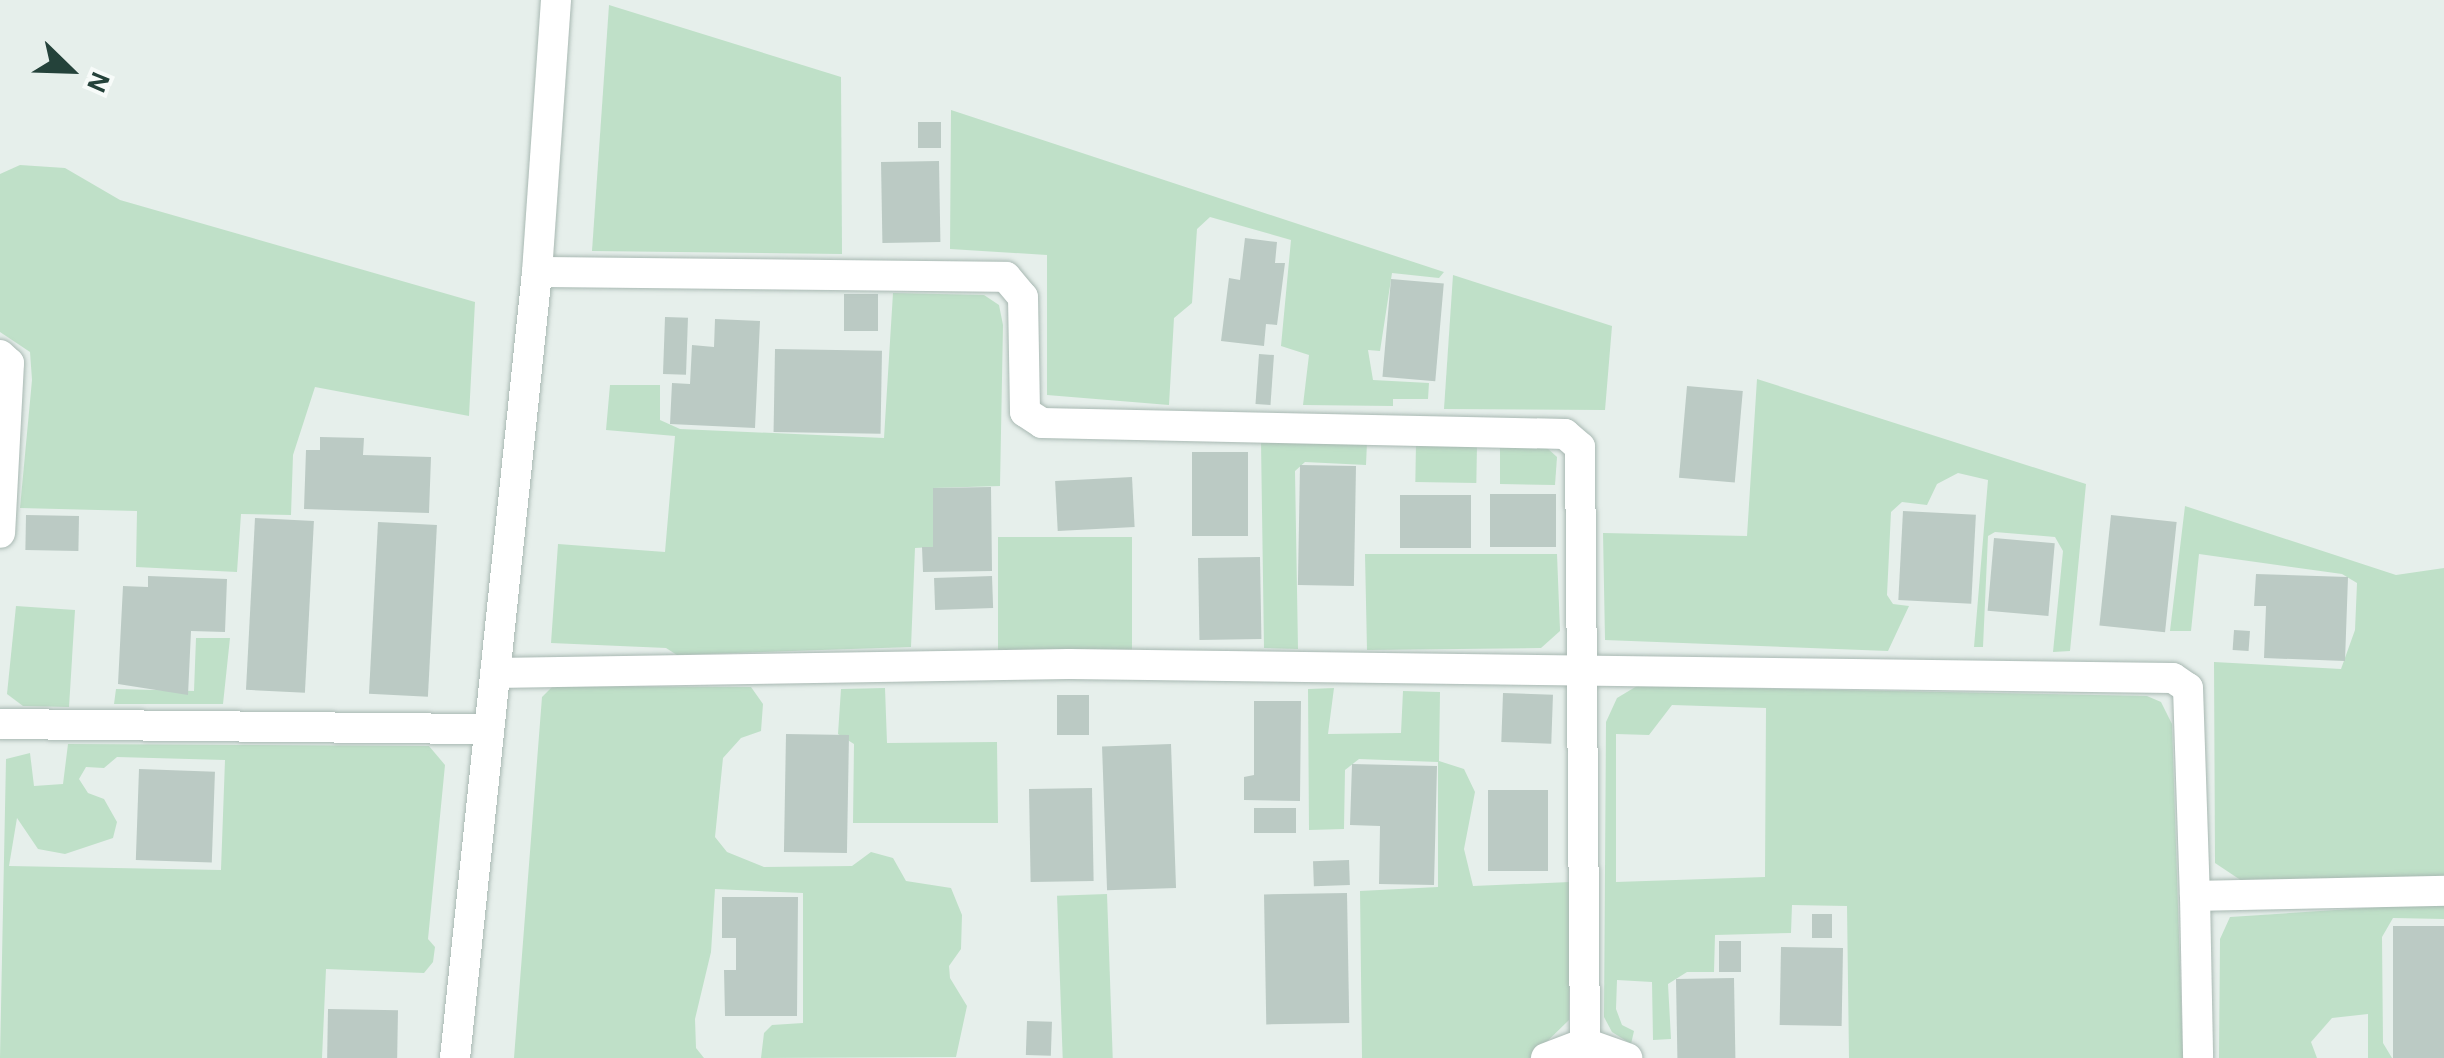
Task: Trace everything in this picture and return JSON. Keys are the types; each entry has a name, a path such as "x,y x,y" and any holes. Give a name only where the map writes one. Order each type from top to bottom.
{"street":[{"path":"455,1058 537,272 556,0"},
{"path":"537,272 1006,277 1022,298 1025,412 1042,423 1564,434 1580,447 1585,1042"},
{"path":"0,355 9,363 0,533"},
{"path":"495,673 1068,664 2173,678 2188,688 2198,1058"},
{"path":"0,724 490,729"},
{"path":"2194,896 2444,891"},
{"path":"1546,1058 1585,1042 1627,1058"}],"green space":[{"path":"609,5 841,77 842,254 592,251"},
{"path":"951,110 1444,272 1439,278 1392,273 1380,351 1368,350 1373,380 1429,383 1428,399 1393,399 1393,406 1303,405 1309,355 1281,346 1291,240 1210,217 1197,229 1192,303 1174,318 1169,405 1047,395 1047,255 950,249"},
{"path":"20,165 65,168 120,200 475,302 469,416 315,387 293,455 291,515 241,514 237,572 136,567 137,511 20,508 32,380 30,352 0,332 0,174"},
{"path":"1453,275 1612,326 1605,410 1444,409"},
{"path":"893,293 984,295 999,305 1003,325 1000,486 933,488 933,547 915,548 911,647 677,655 666,648 551,643 558,544 665,552 675,436 606,430 610,385 660,385 660,420 680,429 884,438"},
{"path":"1757,379 2086,484 2070,651 2053,652 2063,551 2055,537 1995,532 1988,536 1983,647 1974,647 1988,480 1958,473 1937,484 1927,505 1902,502 1891,512 1887,595 1893,604 1909,606 1888,651 1605,640 1603,533 1747,536"},
{"path":"1261,442 1367,442 1366,465 1305,462 1295,471 1298,649 1264,648"},
{"path":"1416,443 1477,444 1476,483 1415,482"},
{"path":"1500,445 1546,447 1557,457 1555,485 1500,484"},
{"path":"2185,506 2396,575 2444,568 2444,919 2393,918 2382,937 2383,1043 2392,1058 2368,1058 2368,1014 2332,1018 2311,1042 2317,1058 2219,1058 2220,939 2230,917 2381,907 2242,881 2215,863 2214,662 2341,669 2355,630 2357,583 2342,574 2199,554 2191,631 2170,631"},
{"path":"998,537 1132,537 1132,650 998,650"},
{"path":"1365,554 1557,554 1560,631 1541,648 1367,650"},
{"path":"16,606 75,610 69,707 23,706 7,694"},
{"path":"196,638 230,638 223,704 114,704 116,689 194,691"},
{"path":"553,686 751,687 763,704 761,731 741,738 723,758 715,837 727,852 764,867 852,866 871,852 893,858 906,881 951,888 962,915 961,949 949,966 950,978 967,1006 956,1057 761,1058 764,1033 772,1025 803,1023 803,893 715,889 711,952 695,1019 696,1048 704,1058 514,1058 542,697"},
{"path":"1637,686 2147,696 2161,702 2172,724 2183,1058 1849,1058 1847,906 1792,905 1791,933 1715,935 1714,972 1687,972 1668,984 1671,1039 1653,1040 1652,982 1617,980 1616,1009 1622,1025 1634,1031 1631,1044 1612,1032 1604,1017 1606,722 1617,698","holes":["1672,705 1766,708 1765,877 1616,882 1616,734 1649,735"]},
{"path":"885,688 887,743 997,742 998,823 853,823 854,744 838,734 841,689"},
{"path":"1334,688 1328,734 1401,733 1403,691 1440,692 1439,761 1464,769 1475,792 1464,849 1473,886 1570,882 1569,1020 1530,1058 1362,1058 1360,891 1438,887 1438,762 1359,759 1345,770 1344,829 1309,830 1308,689"},
{"path":"68,744 429,746 445,765 428,939 435,947 433,962 424,973 326,969 322,1058 0,1058 6,759 30,753 34,786 63,784","holes":["117,757 225,760 221,870 9,866 17,818 38,849 65,854 113,838 117,822 104,799 88,793 79,779 86,767 104,768"]},
{"path":"1107,894 1113,1058 1063,1058 1057,896"}],"building":[{"path":"918,122 941,122 941,148 918,148"},
{"path":"939,161 940,242 882,243 881,162"},
{"path":"1245,238 1277,242 1275,263 1285,263 1277,325 1266,324 1264,346 1221,341 1229,278 1240,280"},
{"path":"1391,279 1444,284 1435,381 1382,377"},
{"path":"844,294 878,294 878,331 844,331"},
{"path":"665,317 688,318 686,375 663,374"},
{"path":"715,319 760,321 755,428 670,424 672,383 690,384 692,345 714,347"},
{"path":"775,349 882,351 881,434 774,432"},
{"path":"1259,354 1274,355 1270,405 1256,404"},
{"path":"1687,386 1743,391 1735,483 1679,478"},
{"path":"320,437 364,438 363,455 431,457 429,513 304,509 306,450 320,450"},
{"path":"1192,452 1248,452 1248,536 1192,536"},
{"path":"1300,465 1356,466 1354,586 1298,585"},
{"path":"1132,477 1135,527 1058,531 1055,481"},
{"path":"991,487 992,571 923,572 922,547 933,547 933,488"},
{"path":"1490,494 1556,494 1556,547 1490,547"},
{"path":"1400,495 1471,495 1471,548 1400,548"},
{"path":"1903,511 1976,515 1971,604 1898,600"},
{"path":"26,515 79,516 78,551 25,550"},
{"path":"2111,515 2177,522 2165,632 2099,625"},
{"path":"255,518 314,521 305,693 246,690"},
{"path":"378,522 437,525 428,697 369,694"},
{"path":"1994,538 2055,543 2048,616 1988,611"},
{"path":"1260,557 1261,639 1199,640 1198,558"},
{"path":"2256,574 2348,577 2345,661 2264,658 2266,606 2254,606"},
{"path":"148,576 227,579 225,632 191,631 188,695 118,684 123,586 148,587"},
{"path":"992,576 993,608 935,610 934,578"},
{"path":"2234,630 2250,631 2249,651 2233,650"},
{"path":"1503,693 1553,695 1551,744 1501,742"},
{"path":"1057,695 1089,695 1089,735 1057,735"},
{"path":"1254,701 1301,701 1300,801 1244,800 1244,777 1254,775"},
{"path":"786,734 849,735 847,853 784,852"},
{"path":"1171,744 1176,888 1107,890 1102,746"},
{"path":"1352,764 1437,766 1434,885 1379,884 1380,826 1350,825"},
{"path":"139,769 215,772 212,863 136,860"},
{"path":"1092,788 1094,881 1031,882 1029,789"},
{"path":"1488,790 1548,790 1548,871 1488,871"},
{"path":"1254,808 1296,808 1296,833 1254,833"},
{"path":"1349,860 1350,885 1314,886 1313,861"},
{"path":"1347,893 1349,1023 1266,1024 1264,894"},
{"path":"722,897 798,897 797,1016 725,1016 724,970 736,970 736,938 722,938"},
{"path":"1812,914 1832,914 1832,938 1812,938"},
{"path":"2393,926 2444,926 2444,1058 2393,1058"},
{"path":"1719,941 1741,941 1741,972 1719,972"},
{"path":"1781,947 1843,948 1842,1026 1780,1025"},
{"path":"1734,978 1735,1058 1677,1058 1676,979"},
{"path":"328,1009 398,1010 397,1058 327,1058"},
{"path":"1027,1021 1052,1022 1051,1056 1026,1055"}]}
